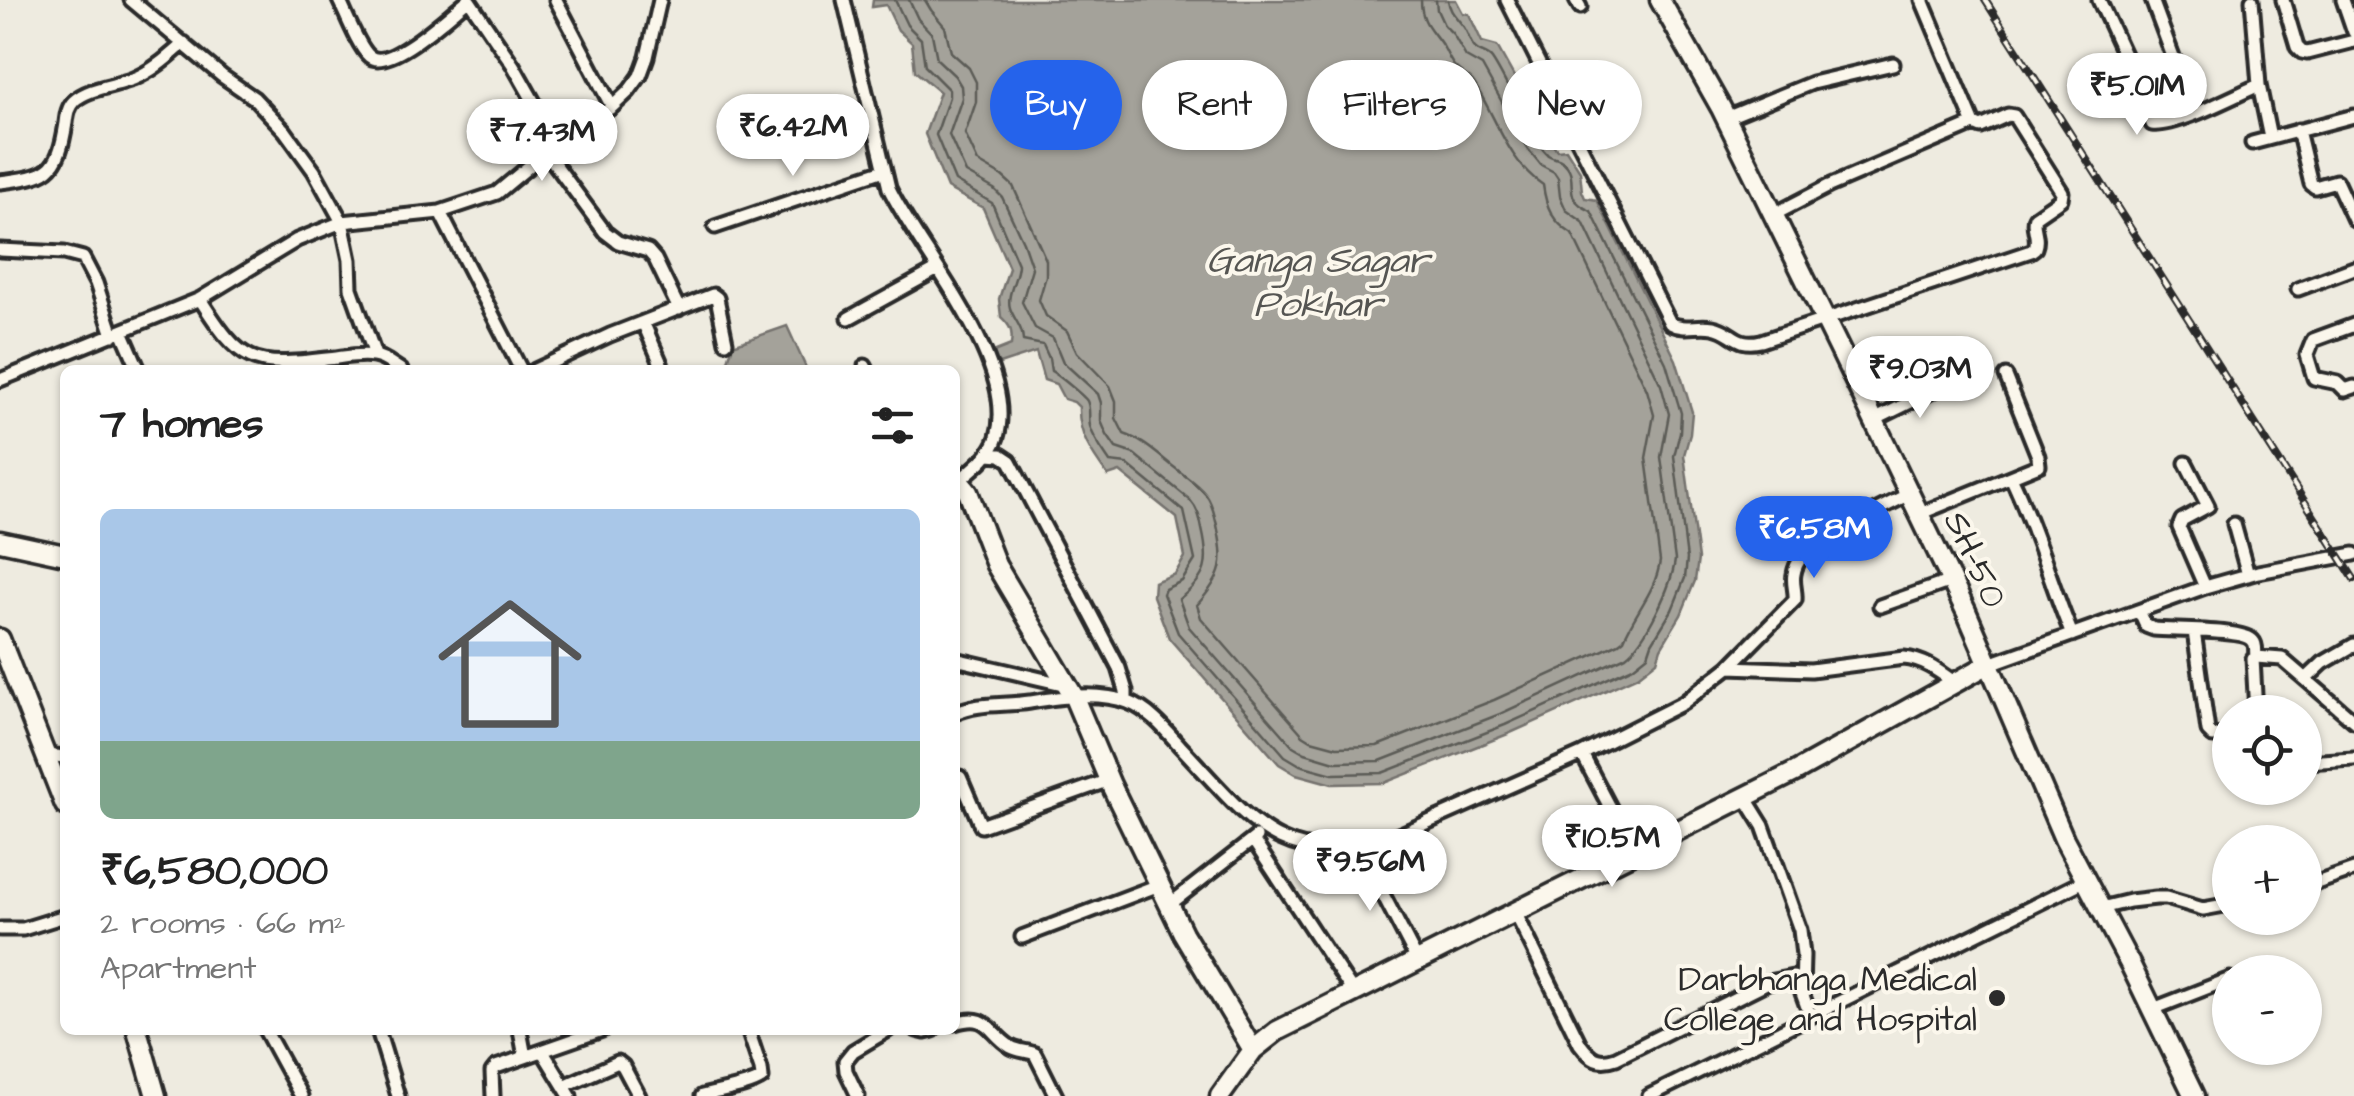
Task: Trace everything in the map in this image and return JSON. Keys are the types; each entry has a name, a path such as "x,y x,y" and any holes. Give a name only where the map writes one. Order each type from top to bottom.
{"street":[{"path":"131,0 254,98 286,131 323,185 342,222 354,300 375,356"},
{"path":"339,0 366,51 376,59 410,46 468,0 513,65 557,143"},
{"path":"556,0 612,106"},
{"path":"0,380 200,299 297,240 342,222 440,212 497,193 557,143 629,92 647,57 660,0"},
{"path":"844,0 888,188 947,282 993,370 997,438 989,454 960,479"},
{"path":"1507,0 1670,323 1680,328 1711,326 1739,342 1752,343 2035,248 2035,216 2060,201 2062,192 2014,116 1981,127 1974,124 1922,0"},
{"name":"SH-50","path":"1660,0 1726,118 1874,420 1951,581 2064,839 2194,1096"},
{"path":"2099,0 2152,124 2158,126 2194,113 2259,85"},
{"path":"2152,0 2194,113"},
{"path":"2252,0 2259,85 2270,138"},
{"path":"2283,0 2302,52 2354,41"},
{"path":"2343,0 2354,32"},
{"path":"0,182 31,178 48,170 56,160 74,101 89,92 145,74 184,43"},
{"path":"1726,118 1812,83 1894,64"},
{"path":"2252,144 2354,116"},
{"path":"1773,214 1828,186 1974,124"},
{"path":"2298,130 2310,184 2315,187 2336,181 2354,220"},
{"path":"546,152 605,232 618,242 648,251 655,259 678,309"},
{"path":"715,227 884,170"},
{"path":"440,212 518,365"},
{"path":"0,250 64,253 83,258 117,333 137,365"},
{"path":"2298,289 2354,268"},
{"path":"848,318 938,269"},
{"path":"546,365 713,295 717,298 726,342"},
{"path":"200,299 242,353 275,365"},
{"path":"644,322 662,365"},
{"path":"2354,324 2313,340 2307,355 2314,378 2338,383 2345,390 2354,387"},
{"path":"304,365 375,356 392,365"},
{"path":"1919,514 2039,465 2006,376"},
{"path":"1874,420 1947,384"},
{"path":"989,454 1001,454 1010,462 1119,668 1126,701"},
{"path":"2186,463 2208,506 2182,520 2179,526 2205,587"},
{"path":"2012,476 2072,634"},
{"path":"960,485 968,492 996,565 1070,690 1168,905 1253,1050"},
{"path":"960,659 1126,701 1163,727 1264,830 1303,847 1359,848 1392,838 1582,754 1683,702 1730,666 1795,600 1793,577 1807,550 1818,540 1909,494"},
{"path":"2234,524 2248,575"},
{"path":"0,541 60,554"},
{"path":"1220,1096 1253,1050 1277,1031 1794,772 1988,664 2205,587 2354,554"},
{"path":"1880,606 1951,581"},
{"path":"2139,611 2146,626 2154,629 2226,633 2251,639 2256,657 2282,659 2354,720"},
{"path":"2194,631 2208,731 2212,734"},
{"path":"0,639 56,756"},
{"path":"2306,679 2323,663 2354,646"},
{"path":"1730,666 1811,670 1904,658 1929,664 1954,682"},
{"path":"2252,658 2255,695"},
{"path":"960,711 1070,690"},
{"path":"1582,754 1634,852"},
{"path":"2322,761 2354,760"},
{"path":"960,777 982,826 1109,780"},
{"path":"1745,797 1763,826 1800,930 1802,993 1810,1015"},
{"path":"1168,905 1264,830"},
{"path":"1253,840 1352,992"},
{"path":"1359,848 1417,960"},
{"path":"2322,881 2354,870"},
{"path":"1649,1096 2086,880"},
{"path":"1022,937 1159,886"},
{"path":"2101,908 2156,898 2203,910 2212,908"},
{"path":"1515,912 1580,1044 1595,1060 1616,1058 1768,982 1793,977 1801,980"},
{"path":"0,929 24,929 60,918"},
{"path":"2152,1009 2212,986"},
{"path":"960,1021 982,1020 1012,1047 1036,1054 1056,1096"},
{"path":"139,1035 156,1096"},
{"path":"268,1035 300,1096"},
{"path":"380,1035 398,1096"},
{"path":"521,1035 524,1057"},
{"path":"493,1096 492,1072 496,1066 588,1035"},
{"path":"702,1096 762,1078 749,1035"},
{"path":"858,1096 845,1061 853,1051 880,1035"},
{"path":"542,1052 567,1091 618,1062 639,1096"}],"water":[{"name":"Ganga Sagar Pokhar","path":"873,0 1456,0 1463,13 1469,14 1482,42 1497,46 1505,60 1502,150 1567,150 1580,171 1585,198 1597,200 1676,360 1692,412 1684,455 1698,559 1695,581 1657,661 1638,676 1384,783 1332,784 1296,774 1279,764 1169,638 1153,596 1154,582 1175,574 1185,557 1177,518 1120,472 1108,476 1084,435 1079,407 1064,399 1056,384 1044,380 1036,352 996,365 990,361 991,353 1011,345 1012,336 1001,317 999,299 1009,268 983,208 947,188 925,134 940,92 915,71 912,43 898,30 886,5 872,7"},
{"path":"787,326 805,365 727,365 733,345"}],"railway":[{"path":"1985,0 2354,579"}],"place":[{"name":"Darbhanga Medical College and Hospital","path":"1997,998"}]}
